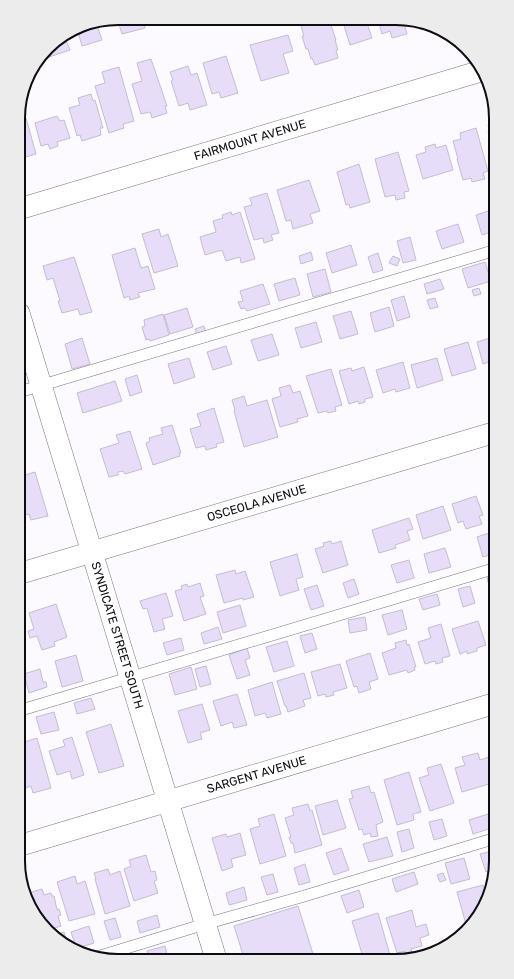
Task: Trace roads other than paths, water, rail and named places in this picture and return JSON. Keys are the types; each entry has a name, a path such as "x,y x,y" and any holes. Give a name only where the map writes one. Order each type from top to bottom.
{"street":[{"name":"FAIRMOUNT AVENUE","path":"25,208 476,72"},
{"name":"SYNDICATE STREET SOUTH","path":"25,333 214,954"},
{"name":"OSCEOLA AVENUE","path":"25,572 489,434"},
{"name":"SARGENT AVENUE","path":"25,844 489,705"}],"lane":[{"path":"25,390 489,252"},
{"path":"25,709 489,570"},
{"path":"109,953 489,840"}]}
